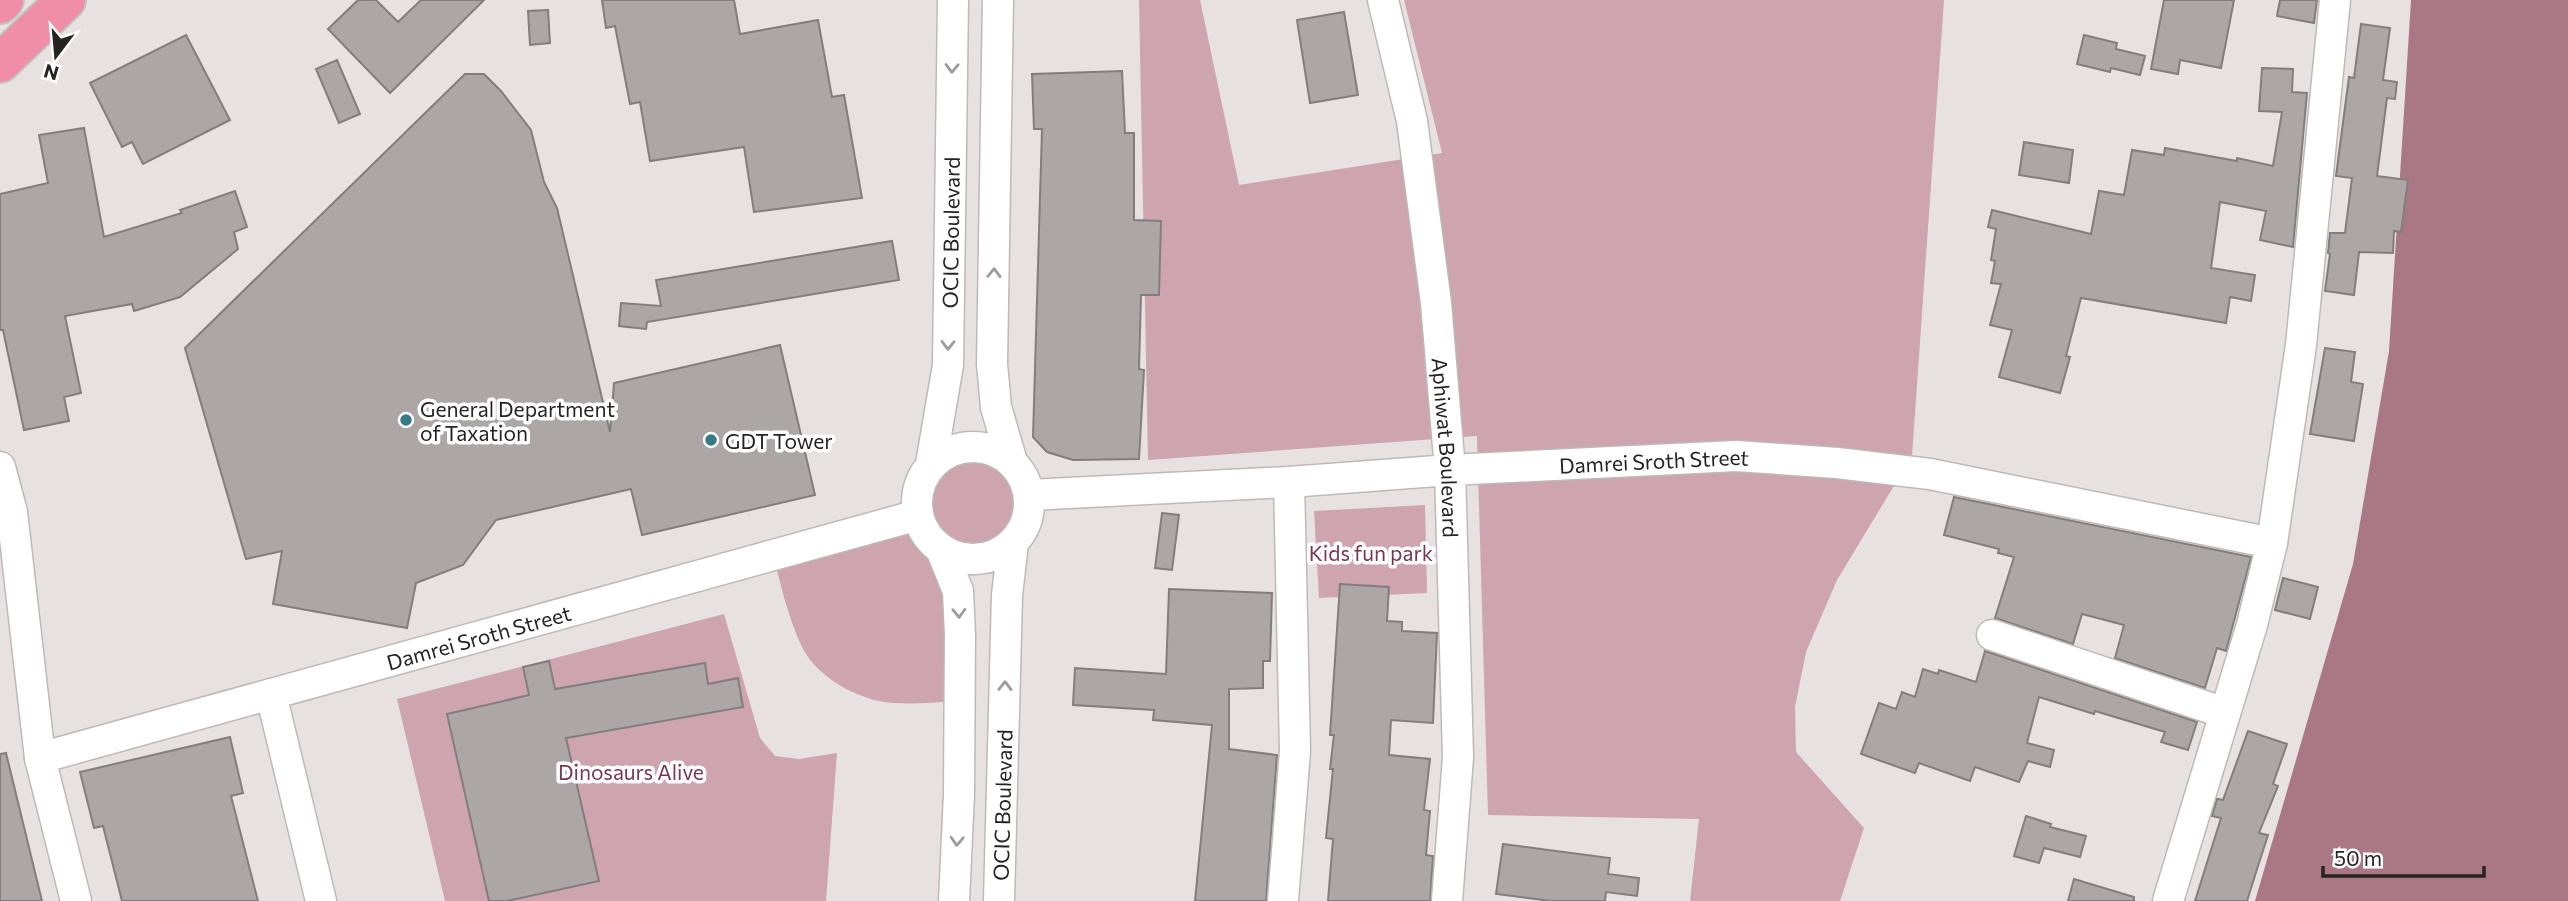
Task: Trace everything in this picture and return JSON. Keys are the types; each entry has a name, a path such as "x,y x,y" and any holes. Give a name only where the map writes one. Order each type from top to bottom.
{"highway":[{"path":"0,4 4,0"},
{"path":"0,63 66,0"}],"street":[{"name":"OCIC Boulevard","path":"931,464 948,365 953,0"},
{"path":"998,0 992,364 996,408 1012,462 1026,482 1029,495 1026,520 1013,542 997,553 978,558 958,557 941,548 926,534 918,514 916,496 931,464 950,451 971,446 993,450 1012,462"},
{"name":"Aphiwat Boulevard","path":"1383,0 1412,121 1436,303 1450,470 1458,757 1447,901"},
{"path":"2168,901 2252,625 2272,542 2301,345 2335,0"},
{"name":"Damrei Sroth Street","path":"1029,495 1736,456 1837,463 1930,474 2272,542"},
{"path":"0,467 40,758 76,901"},
{"path":"1283,901 1295,751 1289,482"},
{"name":"Damrei Sroth Street","path":"40,758 918,514"},
{"name":"OCIC Boulevard","path":"999,901 1007,596 1013,542"},
{"name":"OCIC Boulevard","path":"941,548 958,591 960,635 959,794 954,901"},
{"path":"1992,635 2225,713"},
{"path":"271,694 321,901"}],"green space":[{"path":"1139,0 1200,0 1239,185 1442,153 1404,0 1944,0 1912,456 1837,580 1806,652 1795,707 1796,752 1864,828 1840,901 1690,901 1699,819 1488,815 1477,436 1148,460"},
{"path":"973,461 989,465 1002,473 1010,486 1014,502 1010,518 1002,531 989,539 973,543 957,539 944,531 936,518 932,502 936,486 944,473 957,465"},
{"name":"Kids fun park","path":"1425,505 1427,593 1319,598 1314,511"},
{"path":"918,515 926,534 941,549 959,701 879,701 857,694 834,682 815,666 802,647 785,601 773,555"},
{"name":"Dinosaurs Alive","path":"724,614 760,738 775,756 799,759 837,753 826,901 445,901 397,699"}],"shaded area":[{"path":"2411,0 2568,0 2568,901 2255,901 2353,564 2389,351"}],"building":[{"path":"358,0 376,0 398,22 421,0 484,0 390,93 328,29"},
{"path":"602,0 734,0 740,34 818,20 832,97 844,95 862,198 754,212 744,147 650,161 640,102 630,104 615,26 606,28"},
{"path":"2164,0 2234,0 2221,68 2180,60 2178,74 2151,69"},
{"path":"2280,0 2317,0 2314,23 2277,16"},
{"path":"548,10 550,43 530,45 528,11"},
{"path":"1344,12 1358,95 1310,103 1297,20"},
{"path":"2361,24 2390,28 2383,80 2397,82 2395,99 2387,98 2377,176 2408,180 2401,232 2394,231 2393,253 2359,252 2354,295 2325,291 2330,233 2345,233 2352,178 2336,176 2349,77 2354,78"},
{"path":"186,35 230,120 143,164 132,142 122,147 90,83"},
{"path":"2084,35 2117,43 2116,49 2145,56 2140,75 2111,68 2110,72 2077,64"},
{"path":"337,60 360,114 339,123 316,69"},
{"path":"2262,68 2293,69 2292,92 2307,93 2293,247 2260,240 2266,211 2220,202 2211,268 2255,275 2251,301 2230,297 2226,323 2081,298 2066,356 2070,357 2060,393 1999,377 2012,330 1990,325 2001,284 1991,283 1995,261 1991,260 1996,229 1988,227 1992,210 2091,234 2099,191 2124,195 2132,150 2164,155 2165,148 2273,166 2282,112 2259,111"},
{"path":"1122,71 1125,133 1134,133 1134,220 1161,221 1159,295 1141,295 1139,369 1144,370 1139,459 1073,460 1047,452 1033,437 1042,129 1034,129 1032,74"},
{"name":"General Department of Taxation","path":"465,74 484,74 531,130 544,182 557,208 610,432 614,383 780,345 815,495 642,535 631,489 496,520 463,565 416,583 407,628 273,604 282,551 246,559 185,348"},
{"path":"84,128 104,237 182,213 180,210 235,191 247,227 234,232 238,249 180,297 134,311 132,304 65,316 81,393 64,397 69,421 24,430 3,330 0,330 0,194 48,183 39,135"},
{"path":"2024,142 2073,150 2069,183 2019,175"},
{"path":"892,241 899,280 647,322 646,329 619,326 621,303 661,306 656,280"},
{"path":"2325,348 2355,352 2351,382 2363,384 2354,441 2310,434"},
{"path":"1954,497 2251,557 2226,651 2217,648 2205,688 2115,658 2124,625 2082,614 2073,644 1995,618 2014,557 1998,553 1999,549 1944,535"},
{"path":"1162,513 1179,515 1172,570 1155,568"},
{"path":"2283,578 2318,587 2310,619 2275,610"},
{"path":"1340,584 1389,587 1387,621 1402,622 1402,631 1437,633 1433,723 1391,720 1389,755 1430,759 1424,810 1430,811 1426,855 1433,856 1430,901 1328,901 1333,839 1326,838 1333,769 1330,769 1334,735 1330,735"},
{"path":"1169,589 1272,593 1270,661 1263,661 1263,688 1229,689 1229,749 1277,755 1266,901 1195,901 1212,725 1153,720 1154,710 1073,705 1075,668 1166,674"},
{"path":"1985,651 2197,722 2188,750 2161,742 2165,732 2039,697 2027,743 2054,750 2050,767 2028,761 2019,782 1975,767 1970,781 1919,763 1915,773 1861,754 1879,703 1896,709 1902,692 1915,697 1923,669 1938,674 1939,670 1976,682"},
{"path":"549,661 555,689 705,663 708,684 738,678 743,707 566,738 599,881 507,901 489,901 447,714 529,695 523,667"},
{"path":"2248,731 2287,744 2273,784 2278,786 2259,833 2268,835 2247,901 2195,901 2221,818 2212,816 2217,799 2223,800"},
{"path":"230,737 243,793 231,796 258,901 122,901 103,826 94,828 80,772"},
{"path":"6,753 42,901 0,901 0,754"},
{"path":"2026,816 2051,824 2050,827 2086,836 2080,857 2044,848 2039,863 2014,856"},
{"path":"1503,844 1610,858 1608,874 1639,878 1637,896 1606,892 1605,901 1551,901 1496,894"},
{"path":"2074,879 2134,897 2134,901 2068,901"}],"place":[{"name":"General Department of Taxation","path":"406,420"},
{"name":"GDT Tower","path":"711,440"}]}
